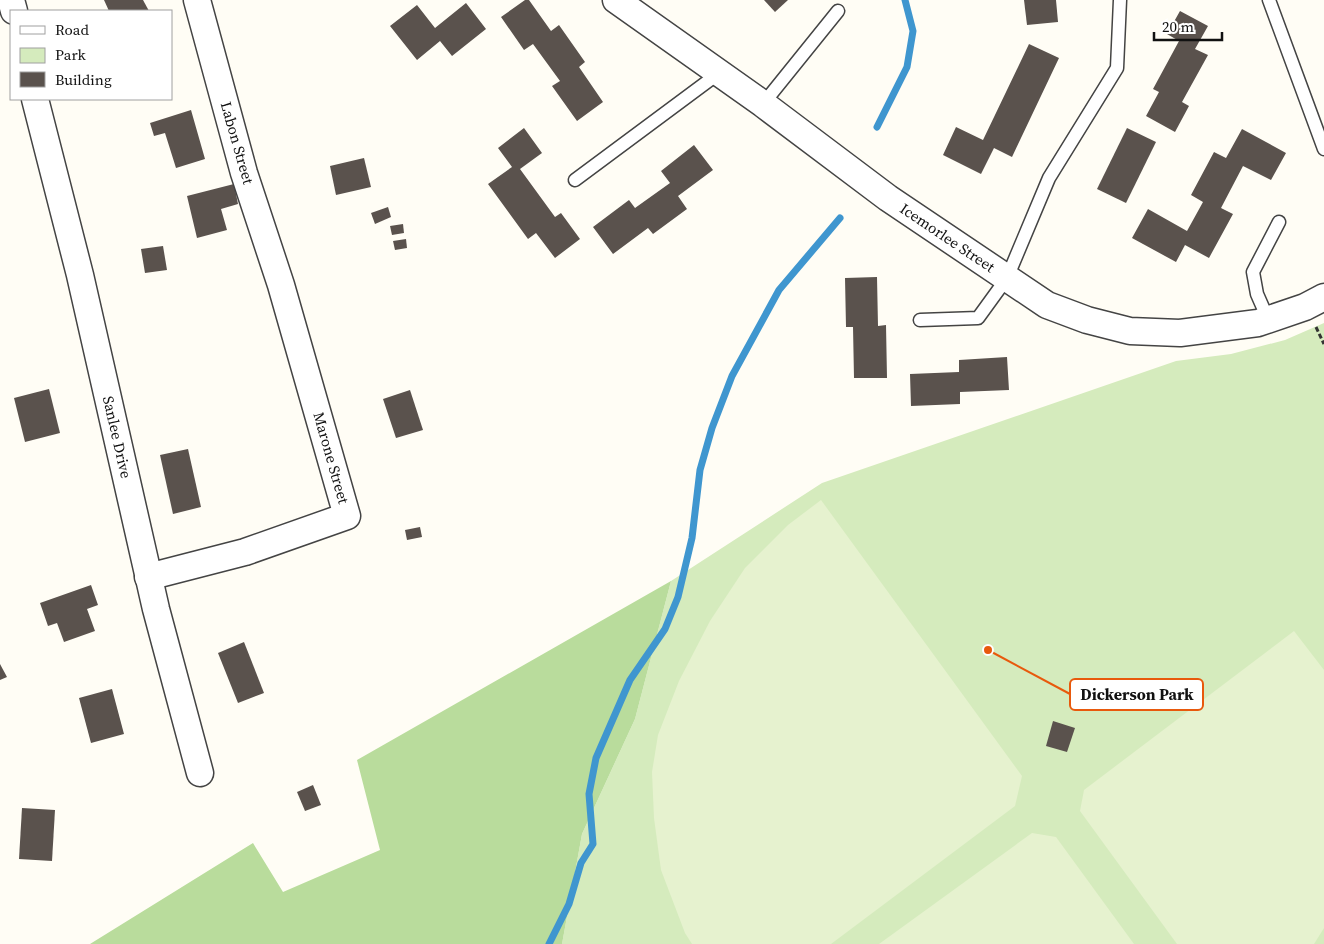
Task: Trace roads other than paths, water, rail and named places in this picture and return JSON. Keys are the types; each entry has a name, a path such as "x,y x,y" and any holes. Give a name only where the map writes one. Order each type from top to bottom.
{"street":[{"name":"Labon Street","path":"197,0 244,173 282,285"},
{"name":"Icemorlee Street","path":"616,0 763,104 888,198 1047,305 1086,320 1130,331 1180,333 1258,323 1305,307 1324,297"},
{"name":"Sanlee Drive","path":"35,100 80,275 148,578 200,773"},
{"name":"Marone Street","path":"148,578 245,552 347,516 282,285"}],"lane":[{"path":"920,320 978,318 1007,278 1049,178 1117,68 1120,0"},
{"path":"1269,0 1324,149"},
{"path":"763,104 838,11"},
{"path":"575,180 719,73"},
{"path":"1268,319 1257,294 1254,272 1280,222"}],"waterway":[{"path":"877,127 907,67 913,31 905,0"},
{"path":"549,944 569,904 581,863 593,844 589,794 596,758 630,680 665,629 678,597 692,538 700,470 712,428 732,376 779,290 840,218"}],"place":[{"name":"Dickerson Park","path":"988,650"}]}
